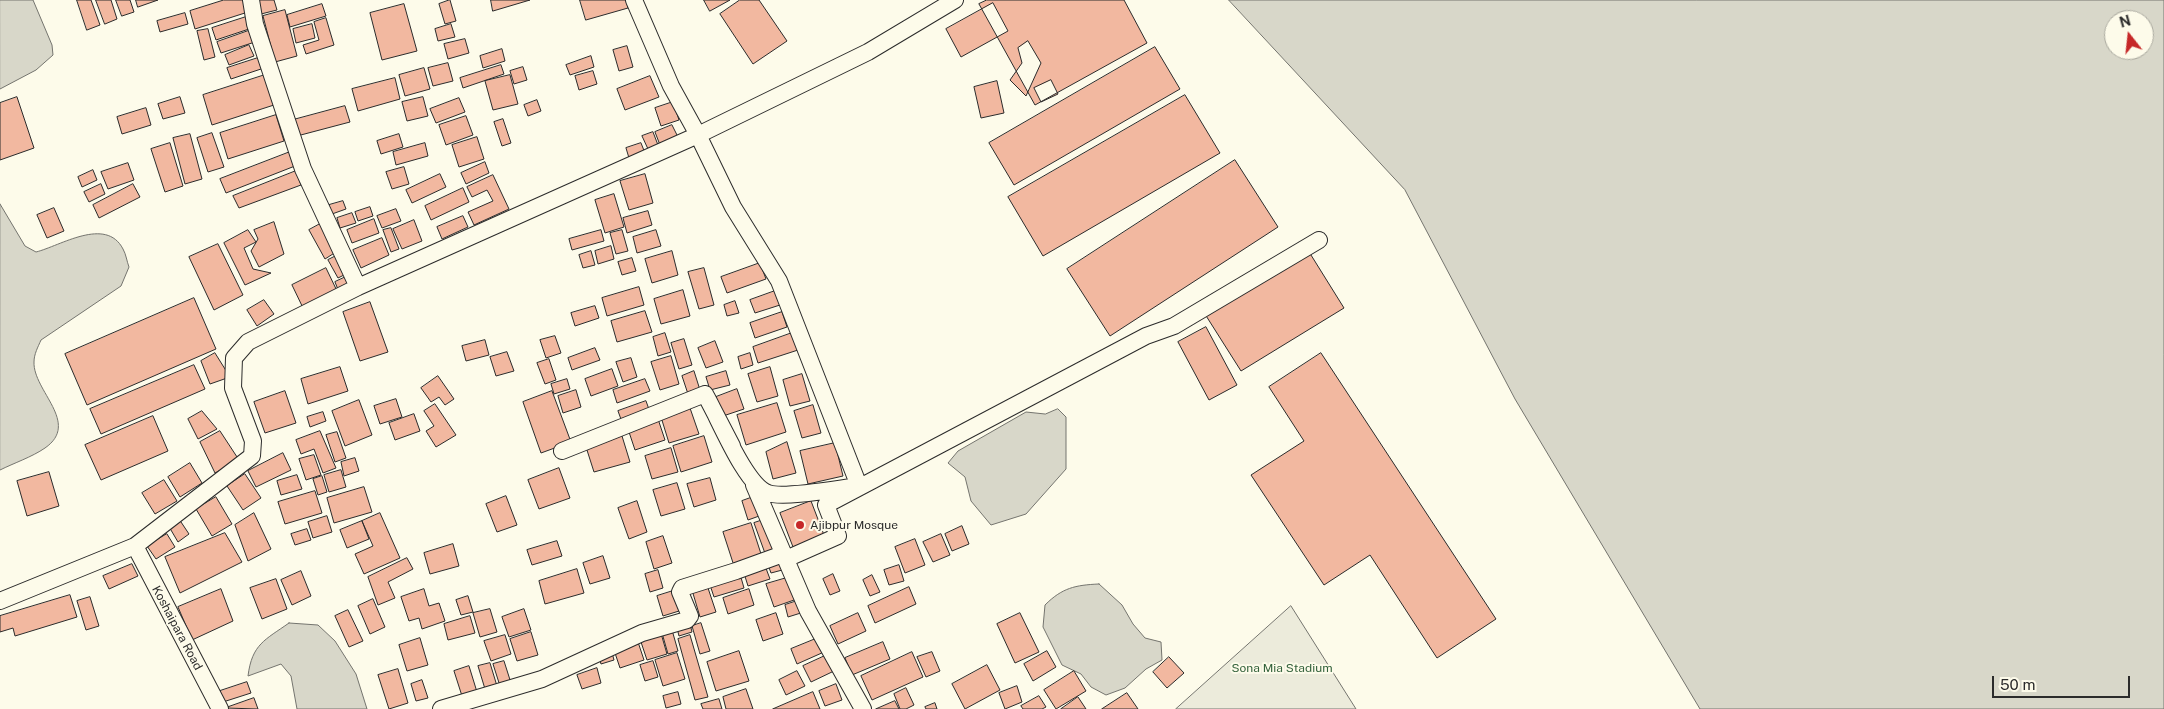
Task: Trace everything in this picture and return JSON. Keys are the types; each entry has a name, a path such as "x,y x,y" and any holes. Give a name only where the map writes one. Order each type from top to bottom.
{"street":[{"path":"251,0 255,24 303,169 358,287"},
{"path":"634,0 671,86 733,207 779,280 859,486"},
{"path":"0,601 135,546 252,456 253,441 233,388 234,358 248,342 358,287 698,136 868,52 955,0"},
{"path":"441,709 542,679 642,632 687,620 690,612 680,592 682,588 784,556 838,536 826,505 1146,336 1174,326 1319,240"},
{"path":"562,451 705,394 754,485 808,611 863,709"},
{"path":"754,485 768,494 806,493 859,486"},
{"name":"Koshaipara Road","path":"135,546 220,709"}],"green space":[{"name":"Sona Mia Stadium","path":"1291,606 1356,709 1176,709"}],"shaded area":[{"path":"0,0 33,0 52,45 53,55 36,70 0,89"},
{"path":"1229,0 2164,0 2164,709 1700,709 1515,399 1405,190"},
{"path":"0,204 25,246 36,252 82,236 106,235 115,239 123,249 129,267 121,286 41,340 34,362 40,384 57,417 58,428 55,438 45,448 0,470"},
{"path":"1058,409 1066,417 1066,469 1026,514 991,525 971,501 965,477 948,463 958,451 1026,412 1045,414"},
{"path":"1099,584 1122,605 1133,624 1145,638 1161,642 1162,660 1146,669 1125,688 1106,695 1091,687 1081,674 1062,665 1043,627 1045,605 1051,599 1069,588"},
{"path":"289,623 318,625 335,641 356,674 367,709 297,709 291,676 281,664 248,676 256,650 267,639"}],"building":[{"path":"77,0 91,0 100,25 87,30"},
{"path":"96,0 111,0 117,19 105,24"},
{"path":"116,0 130,0 134,12 122,16"},
{"path":"136,0 158,0 138,7"},
{"path":"224,0 244,0 248,12 195,29 190,11"},
{"path":"257,0 274,0 277,10 261,14"},
{"path":"450,0 456,21 445,24 439,4"},
{"path":"491,0 530,0 493,11"},
{"path":"580,0 626,0 628,8 586,20"},
{"path":"704,0 730,0 710,11"},
{"path":"740,0 759,0 787,41 753,64 720,14"},
{"path":"987,0 1124,0 1147,43 1035,105 979,4"},
{"path":"993,3 1008,31 961,57 946,29"},
{"path":"322,4 326,16 290,27 287,15"},
{"path":"404,4 417,51 382,60 370,13"},
{"path":"285,10 297,56 275,62 263,16"},
{"path":"185,13 188,24 160,32 157,21"},
{"path":"246,17 249,29 216,40 212,28"},
{"path":"326,18 334,45 306,54 303,45 319,40 314,22"},
{"path":"312,24 315,38 296,43 293,29"},
{"path":"451,24 455,37 438,41 435,29"},
{"path":"208,29 215,57 204,60 197,31"},
{"path":"251,30 255,42 221,53 217,42"},
{"path":"465,39 469,53 448,59 444,44"},
{"path":"1028,41 1041,63 1026,96 1010,80 1022,63 1018,48"},
{"path":"249,45 254,56 229,65 225,55"},
{"path":"627,46 633,67 619,71 613,50"},
{"path":"1155,47 1180,89 1014,185 989,143"},
{"path":"502,49 505,61 483,68 480,56"},
{"path":"591,56 594,67 570,75 566,65"},
{"path":"261,57 264,68 231,79 227,68"},
{"path":"448,63 453,81 433,86 428,68"},
{"path":"501,65 504,74 463,88 460,78"},
{"path":"523,67 527,80 514,84 510,71"},
{"path":"424,68 430,89 405,96 399,75"},
{"path":"593,71 597,84 579,90 575,76"},
{"path":"265,75 274,105 212,125 203,95"},
{"path":"510,75 518,104 493,110 485,81"},
{"path":"650,76 659,97 625,110 617,89"},
{"path":"395,78 400,99 358,111 352,89"},
{"path":"1051,80 1058,94 1041,102 1034,88"},
{"path":"997,81 1004,113 981,118 974,87"},
{"path":"1185,95 1220,153 1043,256 1008,197"},
{"path":"17,97 34,148 0,160 0,103"},
{"path":"180,97 185,113 163,119 158,104"},
{"path":"423,97 428,116 407,121 402,102"},
{"path":"459,98 465,112 436,123 430,109"},
{"path":"537,100 541,111 528,116 524,105"},
{"path":"673,102 679,120 661,126 655,108"},
{"path":"345,106 350,122 297,136 293,120"},
{"path":"146,108 151,125 122,134 117,117"},
{"path":"276,115 284,141 228,159 220,133"},
{"path":"466,116 473,135 446,145 439,125"},
{"path":"503,119 511,143 502,146 494,122"},
{"path":"672,125 678,137 660,145 655,132"},
{"path":"653,132 658,145 648,149 642,136"},
{"path":"212,133 224,167 208,172 197,138"},
{"path":"190,134 202,179 185,184 173,138"},
{"path":"399,134 403,147 381,154 377,141"},
{"path":"477,137 484,159 459,167 452,145"},
{"path":"170,143 183,186 165,192 151,149"},
{"path":"425,143 428,156 396,165 393,152"},
{"path":"641,143 645,153 629,158 626,148"},
{"path":"290,152 295,166 226,193 220,179"},
{"path":"1235,160 1278,227 1110,336 1067,269"},
{"path":"485,162 489,173 466,184 461,173"},
{"path":"128,163 134,180 108,189 101,172"},
{"path":"404,167 409,184 392,189 386,172"},
{"path":"93,170 97,180 82,187 78,177"},
{"path":"296,171 301,185 239,208 233,196"},
{"path":"440,174 446,187 412,203 406,190"},
{"path":"645,174 653,203 629,210 620,181"},
{"path":"493,175 509,209 474,225 468,212 493,201 487,190 472,197 467,187"},
{"path":"101,184 105,194 89,202 84,192"},
{"path":"133,184 140,197 99,218 93,205"},
{"path":"463,188 469,202 431,220 425,206"},
{"path":"614,194 624,227 605,233 595,200"},
{"path":"343,201 346,209 332,214 329,205"},
{"path":"370,207 373,216 358,221 355,212"},
{"path":"54,208 64,231 47,238 37,215"},
{"path":"396,209 401,221 382,228 377,216"},
{"path":"648,211 652,225 627,233 623,218"},
{"path":"352,213 356,223 340,228 337,218"},
{"path":"463,216 468,227 442,239 437,227"},
{"path":"374,219 379,233 352,243 347,230"},
{"path":"414,220 422,241 402,249 393,229"},
{"path":"274,222 284,254 259,267 251,251 258,239 254,230"},
{"path":"320,224 336,252 325,259 309,230"},
{"path":"391,228 399,249 391,252 383,230"},
{"path":"248,230 256,242 244,248 253,269 271,273 245,285 224,243"},
{"path":"601,230 604,241 572,250 569,239"},
{"path":"622,230 628,251 616,254 610,233"},
{"path":"656,230 661,246 637,253 633,237"},
{"path":"382,238 389,255 361,268 353,250"},
{"path":"218,244 243,295 214,310 189,257"},
{"path":"611,246 614,259 598,264 595,251"},
{"path":"1306,247 1344,308 1241,371 1203,311"},
{"path":"591,251 595,265 583,268 579,255"},
{"path":"672,251 678,275 652,283 645,259"},
{"path":"338,255 348,273 338,278 328,260"},
{"path":"632,258 636,271 622,275 618,262"},
{"path":"760,263 766,279 727,293 721,277"},
{"path":"326,268 338,293 304,310 292,285"},
{"path":"704,268 714,305 699,309 688,272"},
{"path":"350,275 356,284 339,292 335,282"},
{"path":"639,287 644,305 607,316 602,298"},
{"path":"683,290 690,316 661,324 654,299"},
{"path":"775,291 780,305 755,313 750,300"},
{"path":"194,298 216,349 87,405 65,354"},
{"path":"264,300 274,314 257,326 247,310"},
{"path":"735,301 739,313 727,316 724,305"},
{"path":"370,302 388,352 360,361 343,312"},
{"path":"595,306 599,318 575,326 571,313"},
{"path":"645,311 652,332 617,342 611,321"},
{"path":"782,312 787,327 755,338 750,323"},
{"path":"1206,327 1237,385 1209,400 1178,342"},
{"path":"665,333 671,352 658,356 653,337"},
{"path":"792,333 798,350 758,363 753,347"},
{"path":"555,336 561,353 546,358 540,340"},
{"path":"684,339 692,365 679,369 671,343"},
{"path":"485,340 489,355 466,361 462,346"},
{"path":"715,341 723,362 706,368 698,348"},
{"path":"595,348 600,360 572,370 568,358"},
{"path":"507,352 514,371 496,376 490,357"},
{"path":"215,353 230,377 210,384 201,361"},
{"path":"750,353 753,365 741,369 738,357"},
{"path":"1321,353 1496,619 1437,658 1370,555 1324,585 1251,475 1304,441 1269,387"},
{"path":"671,356 679,384 660,390 651,362"},
{"path":"631,358 637,377 623,382 616,362"},
{"path":"549,359 556,380 545,384 537,363"},
{"path":"194,365 205,389 101,434 90,409"},
{"path":"340,367 348,391 308,404 301,379"},
{"path":"770,367 778,396 757,402 748,374"},
{"path":"612,369 618,386 591,396 585,379"},
{"path":"694,371 700,390 688,394 682,376"},
{"path":"726,371 730,385 710,390 706,377"},
{"path":"802,374 810,401 790,406 783,380"},
{"path":"438,376 454,399 445,405 439,397 431,402 421,388"},
{"path":"567,379 570,389 554,394 551,384"},
{"path":"645,379 650,391 617,403 613,390"},
{"path":"737,389 744,409 723,416 716,397"},
{"path":"576,390 581,407 563,413 558,396"},
{"path":"285,391 296,423 265,433 254,402"},
{"path":"552,391 571,442 541,453 523,402"},
{"path":"396,399 402,417 380,424 374,406"},
{"path":"359,400 372,435 345,446 332,411"},
{"path":"646,401 650,412 622,422 618,411"},
{"path":"777,403 786,432 746,445 737,415"},
{"path":"435,404 456,435 436,447 426,431 434,426 424,411"},
{"path":"813,405 821,433 802,438 794,411"},
{"path":"690,408 699,434 669,443 661,417"},
{"path":"202,411 217,429 198,439 188,419"},
{"path":"323,412 326,421 310,427 307,417"},
{"path":"414,414 420,431 395,440 389,423"},
{"path":"153,416 168,451 101,480 85,445"},
{"path":"658,419 665,440 635,450 628,429"},
{"path":"220,431 239,460 215,473 200,442"},
{"path":"320,431 336,468 323,473 314,449 301,454 296,440"},
{"path":"337,432 346,458 335,462 326,435"},
{"path":"622,436 630,462 594,472 586,447"},
{"path":"704,436 712,462 681,472 673,446"},
{"path":"787,442 796,473 773,479 766,452"},
{"path":"835,443 843,476 808,484 800,451"},
{"path":"671,448 678,472 652,479 645,456"},
{"path":"283,453 291,470 256,487 248,471"},
{"path":"314,455 321,475 306,480 299,459"},
{"path":"355,458 359,471 344,476 341,462"},
{"path":"190,463 202,483 180,497 168,477"},
{"path":"559,468 570,498 539,509 528,480"},
{"path":"341,470 346,487 329,492 324,475"},
{"path":"49,472 59,506 27,516 17,481"},
{"path":"245,474 261,498 243,510 227,486"},
{"path":"297,475 302,489 281,495 277,481"},
{"path":"322,476 327,492 318,495 313,479"},
{"path":"710,478 716,500 694,507 687,484"},
{"path":"164,480 177,501 155,514 142,493"},
{"path":"677,483 685,509 661,516 653,490"},
{"path":"364,487 372,512 334,523 327,498"},
{"path":"315,491 322,513 285,524 278,502"},
{"path":"506,496 517,525 497,532 486,504"},
{"path":"756,496 762,515 748,520 742,501"},
{"path":"216,497 232,524 212,536 196,509"},
{"path":"637,501 647,532 629,539 618,508"},
{"path":"811,501 824,535 793,547 780,513"},
{"path":"254,513 271,549 248,561 235,525"},
{"path":"380,513 400,558 364,574 355,554 373,546 362,521"},
{"path":"327,516 332,532 313,538 308,522"},
{"path":"179,519 189,534 178,542 168,525"},
{"path":"766,519 778,552 766,556 754,523"},
{"path":"362,521 369,539 347,548 340,530"},
{"path":"751,523 763,560 735,569 723,532"},
{"path":"962,526 969,544 952,551 945,534"},
{"path":"307,529 311,540 295,545 291,534"},
{"path":"225,533 242,562 180,593 165,557"},
{"path":"167,534 175,547 156,559 147,546"},
{"path":"941,534 950,555 933,562 923,542"},
{"path":"663,536 672,563 654,569 646,542"},
{"path":"915,539 925,565 905,573 895,547"},
{"path":"557,541 562,556 532,565 527,550"},
{"path":"453,544 459,566 430,574 424,553"},
{"path":"603,556 610,578 590,584 583,563"},
{"path":"782,556 786,569 771,573 767,562"},
{"path":"407,558 413,569 388,582 395,598 378,605 368,577"},
{"path":"764,563 770,579 748,586 743,570"},
{"path":"132,564 138,576 109,589 103,576"},
{"path":"899,565 904,581 889,585 884,570"},
{"path":"577,569 584,593 545,604 539,581"},
{"path":"658,570 663,588 650,592 645,574"},
{"path":"301,571 311,596 292,605 281,580"},
{"path":"740,574 744,588 714,597 709,582"},
{"path":"833,574 840,591 830,595 823,579"},
{"path":"872,575 880,592 870,596 863,580"},
{"path":"790,577 797,599 774,607 766,584"},
{"path":"276,579 287,609 262,619 250,588"},
{"path":"707,585 716,612 700,617 692,590"},
{"path":"909,587 916,604 875,623 868,606"},
{"path":"221,589 233,621 192,640 178,607"},
{"path":"424,589 429,606 439,603 445,621 422,629 419,618 409,621 401,597"},
{"path":"749,589 754,605 728,614 723,598"},
{"path":"673,591 679,611 663,616 657,596"},
{"path":"70,595 77,617 15,636 13,628 0,632 0,616"},
{"path":"468,596 473,612 461,615 456,600"},
{"path":"90,597 99,626 86,630 77,601"},
{"path":"373,599 385,627 370,634 358,606"},
{"path":"800,600 804,612 788,617 785,605"},
{"path":"490,609 497,632 480,637 473,613"},
{"path":"524,609 531,630 509,637 502,617"},
{"path":"348,610 363,641 349,647 335,616"},
{"path":"776,613 783,634 763,641 756,620"},
{"path":"858,613 866,631 838,644 830,626"},
{"path":"1020,613 1039,652 1015,663 997,624"},
{"path":"470,616 475,633 448,640 444,624"},
{"path":"701,623 710,651 700,654 692,626"},
{"path":"690,624 692,632 679,636 677,628"},
{"path":"660,630 667,654 647,660 639,636"},
{"path":"672,630 678,651 668,654 662,633"},
{"path":"531,632 538,655 517,661 510,639"},
{"path":"505,635 511,654 491,661 484,641"},
{"path":"690,635 708,697 695,700 678,639"},
{"path":"420,638 428,665 407,671 399,645"},
{"path":"818,638 824,652 797,664 791,649"},
{"path":"637,639 644,660 620,668 613,647"},
{"path":"883,642 890,659 852,675 845,658"},
{"path":"611,649 614,660 601,664 598,653"},
{"path":"739,651 749,681 716,691 707,662"},
{"path":"1047,651 1056,667 1033,681 1024,664"},
{"path":"912,652 923,677 872,700 861,676"},
{"path":"932,652 940,671 926,677 917,657"},
{"path":"677,653 685,679 663,686 655,660"},
{"path":"827,655 834,671 811,682 803,666"},
{"path":"1169,657 1184,673 1167,688 1153,672"},
{"path":"504,661 511,683 500,686 493,664"},
{"path":"653,661 658,677 645,681 640,665"},
{"path":"490,663 497,686 485,689 478,666"},
{"path":"987,665 1000,690 965,709 952,684"},
{"path":"469,666 477,692 462,696 454,671"},
{"path":"597,668 601,683 582,689 577,675"},
{"path":"398,669 408,703 389,709 378,675"},
{"path":"797,671 805,686 786,695 779,680"},
{"path":"1074,671 1086,691 1056,709 1044,690"},
{"path":"422,680 428,698 416,701 411,684"},
{"path":"247,682 251,693 223,702 220,691"},
{"path":"836,684 842,700 825,706 819,691"},
{"path":"1017,686 1022,702 1005,709 999,693"},
{"path":"906,688 914,705 906,709 900,709 894,694"},
{"path":"746,689 753,709 726,709 723,697"},
{"path":"678,692 681,704 666,708 663,696"},
{"path":"813,692 820,709 773,709"},
{"path":"1127,693 1138,709 1102,709"},
{"path":"1039,696 1046,707 1042,709 1023,709 1021,706"},
{"path":"1078,697 1086,709 1061,709"},
{"path":"254,698 258,709 225,708"},
{"path":"719,699 722,709 703,709 701,704"},
{"path":"895,701 899,709 876,709"},
{"path":"935,703 937,709 926,709 925,707"}],"place":[{"name":"Ajibpur Mosque","path":"800,525"}]}
